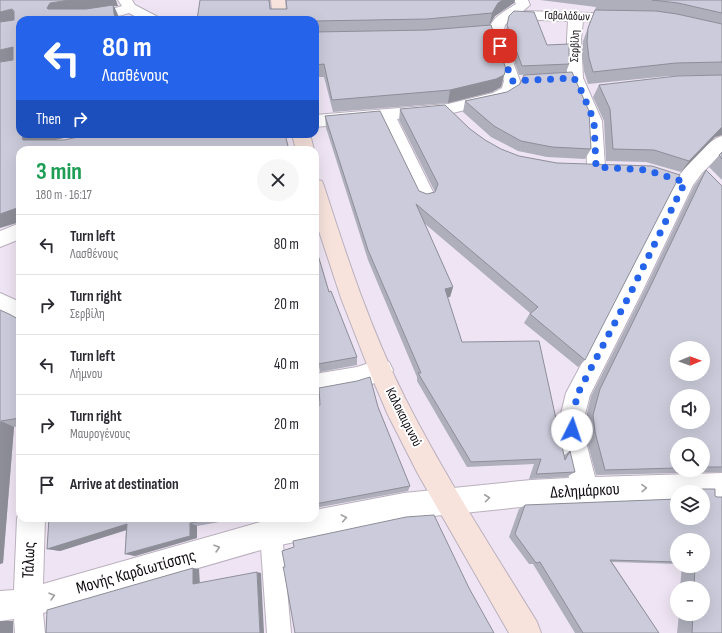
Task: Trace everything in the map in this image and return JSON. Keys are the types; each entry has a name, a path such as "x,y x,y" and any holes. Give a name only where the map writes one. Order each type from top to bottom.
{"main road":[{"path":"278,0 280,16"},
{"name":"Καλοκαιρινού","path":"319,199 342,276 380,370 400,413 448,502 526,633"}],"street":[{"path":"319,121 386,116 454,114 508,92 512,81 488,32 507,15 523,5 521,0"},
{"path":"92,16 114,13 128,4 147,16"},
{"name":"Γαβαλάδων","path":"507,15 637,18"},
{"name":"Σερβίλη","path":"576,17 574,39 580,85 594,121 596,168"},
{"path":"386,116 426,196"},
{"path":"585,490 572,438 571,422 578,393 690,176 722,142"},
{"path":"0,239 16,233"},
{"path":"0,302 16,311"},
{"path":"319,384 347,381 369,375 380,370"},
{"name":"Δελημάρκου","path":"448,502 585,490 722,486"},
{"name":"Μονής Καρδιωτίσσης","path":"14,604 271,533 404,506 448,502"},
{"name":"Τάλως","path":"30,522 14,604 30,633"}],"lane":[{"path":"512,81 528,80"},
{"path":"271,533 279,633"}],"building":[{"path":"0,0 70,0 50,3 47,8 86,9 113,5 114,16 16,16 16,138 22,138 23,140 64,140 73,138 286,138 288,146 16,146 16,208 0,214 0,62 13,60 13,47 0,50 0,22 14,20 14,11 12,9 0,12"},
{"path":"200,0 269,0 270,9 287,9 286,0 503,0 498,3 492,13 427,19 319,21 319,16 198,16"},
{"path":"652,0 722,0 722,13 678,3"},
{"path":"595,10 656,11 722,24 722,62 676,63 593,72 587,42 588,28"},
{"path":"514,11 534,12 547,45 569,44 569,64 522,66 507,25 509,16"},
{"path":"491,25 506,69 504,75 496,79 450,90 332,100 324,64 319,65 319,32 428,30"},
{"path":"572,72 589,111 591,149 552,147 521,141 494,126 465,101 507,92 520,84 524,75"},
{"path":"722,75 722,127 689,161 654,150 613,149 610,109 599,85 677,76"},
{"path":"445,105 470,129 485,140 501,149 519,156 557,163 652,166 680,175 585,360 530,314 538,307 416,204 453,287 445,289 462,342 539,341 565,460 570,451 575,472 536,474 541,459 471,462 418,373 421,373 368,250 325,116 380,111 419,191 427,194 435,192 438,184 400,109"},
{"path":"722,152 722,159 719,155"},
{"path":"706,170 722,186 722,467 710,467 710,437 670,437 670,468 605,470 595,432 593,415 600,389"},
{"path":"319,258 329,292 331,291 357,357 319,364"},
{"path":"0,310 16,318 16,419 1,421 0,428"},
{"path":"370,377 378,407 410,486 319,503 319,388"},
{"path":"710,489 715,489 715,496 722,497 722,633 692,633 693,621 710,621 710,581 694,581 695,573 710,573 710,533 670,533 670,562 610,560 659,633 583,633 540,562 536,563 515,534 525,505 670,499 670,525 710,525"},
{"path":"434,515 469,588 494,633 295,633 283,567 285,567 282,551 294,547 293,541 406,517"},
{"path":"49,522 196,522 190,523 190,536 125,554 127,524 47,549"},
{"path":"193,568 193,584 257,572 260,633 46,633 47,610"}],"route":[{"path":"500,46 512,81 574,78 582,92 594,121 596,167 646,170 685,182 631,292 578,393 571,422 572,430"}]}
